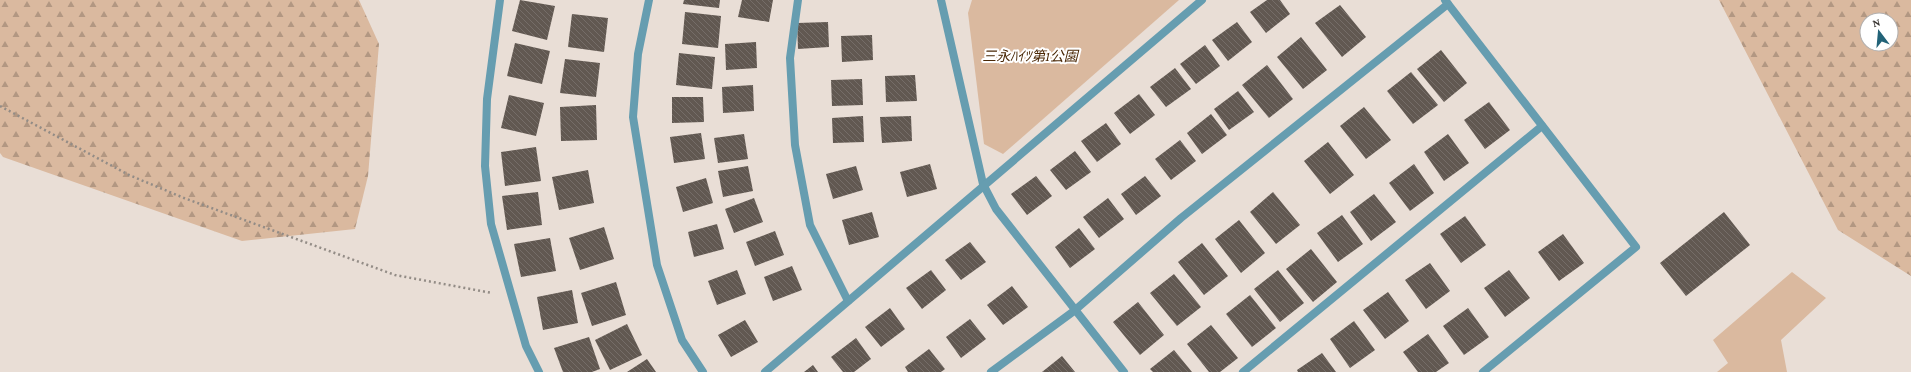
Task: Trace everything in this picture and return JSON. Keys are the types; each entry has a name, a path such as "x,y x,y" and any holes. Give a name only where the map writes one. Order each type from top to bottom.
{"street":[{"path":"500,0 487,99 485,166 492,224 526,346 540,372"},
{"path":"649,0 638,54 633,117 657,265 682,340 704,372"},
{"path":"798,0 790,58 795,145 810,225 848,301"},
{"path":"941,0 983,184 996,209 1124,372"},
{"path":"765,372 983,184 1202,0"},
{"path":"991,372 1074,310 1181,218 1446,2 1636,247 1483,372"},
{"path":"1243,372 1542,126"}],"path":[{"path":"0,106 129,175 184,198 395,275 512,296"}],"green space":[{"path":"0,0 359,0 379,44 368,176 355,229 242,241 3,157 0,153"},
{"name":"三永ﾊｲﾂ第1公園","path":"972,0 1179,0 1003,154 984,144 968,13"},
{"path":"1719,0 1911,0 1911,276 1838,230"},
{"path":"1792,272 1826,298 1781,340 1787,372 1717,372 1728,363 1713,340"}],"building":[{"path":"520,0 555,6 547,40 512,31"},
{"path":"684,0 720,0 719,8 683,4"},
{"path":"742,0 773,0 769,22 738,17"},
{"path":"1267,0 1280,0 1290,14 1266,33 1250,12"},
{"path":"1340,5 1366,37 1342,57 1315,23"},
{"path":"685,12 721,16 718,48 682,44"},
{"path":"572,14 608,18 604,52 568,47"},
{"path":"828,22 829,47 798,49 797,23"},
{"path":"1237,22 1252,42 1228,61 1212,40"},
{"path":"872,35 873,60 842,62 841,36"},
{"path":"1301,37 1327,70 1303,89 1277,57"},
{"path":"756,42 757,68 726,70 725,44"},
{"path":"515,43 550,51 542,84 507,76"},
{"path":"1205,45 1220,66 1196,84 1180,64"},
{"path":"1441,50 1467,83 1444,102 1417,69"},
{"path":"679,53 715,57 712,89 676,85"},
{"path":"565,59 600,63 596,97 560,93"},
{"path":"1267,65 1293,99 1269,118 1242,85"},
{"path":"1175,68 1191,89 1166,107 1150,87"},
{"path":"1411,72 1438,105 1413,124 1387,91"},
{"path":"915,75 917,101 886,102 885,76"},
{"path":"862,79 863,105 832,106 831,80"},
{"path":"753,85 754,111 723,113 722,87"},
{"path":"1238,91 1254,112 1229,130 1214,109"},
{"path":"1139,94 1155,115 1130,134 1114,113"},
{"path":"509,95 544,103 536,136 501,128"},
{"path":"672,97 703,97 704,122 672,123"},
{"path":"1489,102 1510,130 1485,149 1464,120"},
{"path":"596,105 597,140 561,141 560,107"},
{"path":"1364,107 1391,140 1366,159 1340,126"},
{"path":"1211,114 1227,135 1202,154 1187,133"},
{"path":"863,116 864,142 833,143 832,118"},
{"path":"911,116 912,141 882,143 880,117"},
{"path":"1106,123 1121,144 1097,162 1081,141"},
{"path":"701,133 705,159 674,163 670,137"},
{"path":"744,134 748,159 718,163 714,138"},
{"path":"1448,134 1469,163 1444,181 1424,152"},
{"path":"1180,140 1196,161 1171,180 1155,159"},
{"path":"1328,142 1354,175 1330,194 1304,161"},
{"path":"536,147 541,181 505,186 501,152"},
{"path":"1075,151 1091,172 1066,190 1050,170"},
{"path":"930,164 937,189 907,197 900,172"},
{"path":"1414,164 1434,193 1410,211 1389,183"},
{"path":"748,166 753,191 723,197 718,171"},
{"path":"856,166 863,190 833,199 826,174"},
{"path":"588,170 594,203 559,210 552,177"},
{"path":"1036,176 1052,196 1027,215 1011,194"},
{"path":"1145,176 1161,196 1136,215 1121,194"},
{"path":"706,178 713,203 683,212 676,187"},
{"path":"538,192 542,225 507,230 502,196"},
{"path":"1273,192 1300,225 1276,244 1250,212"},
{"path":"1374,194 1396,222 1371,241 1350,212"},
{"path":"754,198 763,222 734,233 725,209"},
{"path":"1108,198 1124,219 1099,238 1083,217"},
{"path":"872,212 879,237 849,245 842,220"},
{"path":"1724,212 1750,245 1686,296 1660,263"},
{"path":"1342,215 1363,244 1338,262 1317,233"},
{"path":"1465,216 1486,245 1461,263 1440,234"},
{"path":"1239,220 1265,253 1241,273 1215,239"},
{"path":"717,224 724,249 694,257 688,232"},
{"path":"604,227 614,259 580,270 569,238"},
{"path":"1079,228 1095,249 1070,268 1055,247"},
{"path":"775,231 784,255 755,266 746,242"},
{"path":"1563,234 1584,263 1559,281 1538,252"},
{"path":"550,238 556,271 521,277 514,244"},
{"path":"970,242 986,262 961,280 945,260"},
{"path":"1202,243 1228,276 1204,295 1178,262"},
{"path":"1311,249 1337,282 1313,302 1286,269"},
{"path":"1430,263 1450,291 1426,309 1405,280"},
{"path":"792,266 802,290 773,301 764,277"},
{"path":"737,270 746,294 717,305 708,281"},
{"path":"931,270 946,290 922,309 906,288"},
{"path":"1278,270 1304,303 1280,322 1254,289"},
{"path":"1509,270 1530,298 1505,317 1484,288"},
{"path":"1174,274 1201,307 1177,326 1150,293"},
{"path":"616,282 626,315 592,326 581,293"},
{"path":"1012,286 1028,307 1003,325 987,305"},
{"path":"572,290 578,323 543,330 537,297"},
{"path":"1388,292 1409,321 1385,339 1363,310"},
{"path":"1250,295 1276,328 1252,347 1226,314"},
{"path":"1138,302 1164,335 1140,355 1113,322"},
{"path":"890,308 905,329 881,347 865,327"},
{"path":"1468,308 1489,337 1464,355 1443,326"},
{"path":"970,319 986,339 961,358 946,337"},
{"path":"745,320 758,342 731,357 718,335"},
{"path":"1354,321 1375,350 1350,368 1330,339"},
{"path":"627,324 642,355 610,370 595,340"},
{"path":"1211,325 1238,358 1220,372 1209,372 1187,344"},
{"path":"1428,334 1449,363 1436,372 1418,372 1403,352"},
{"path":"589,337 600,369 592,372 563,372 554,348"},
{"path":"856,338 871,359 854,372 843,372 831,357"},
{"path":"929,349 945,369 941,372 908,372 905,367"},
{"path":"1174,350 1192,372 1153,372 1150,369"},
{"path":"1322,353 1336,372 1298,372 1297,370"},
{"path":"1062,356 1075,372 1042,372"},
{"path":"647,359 656,372 627,372"},
{"path":"813,365 818,372 804,372"}]}
